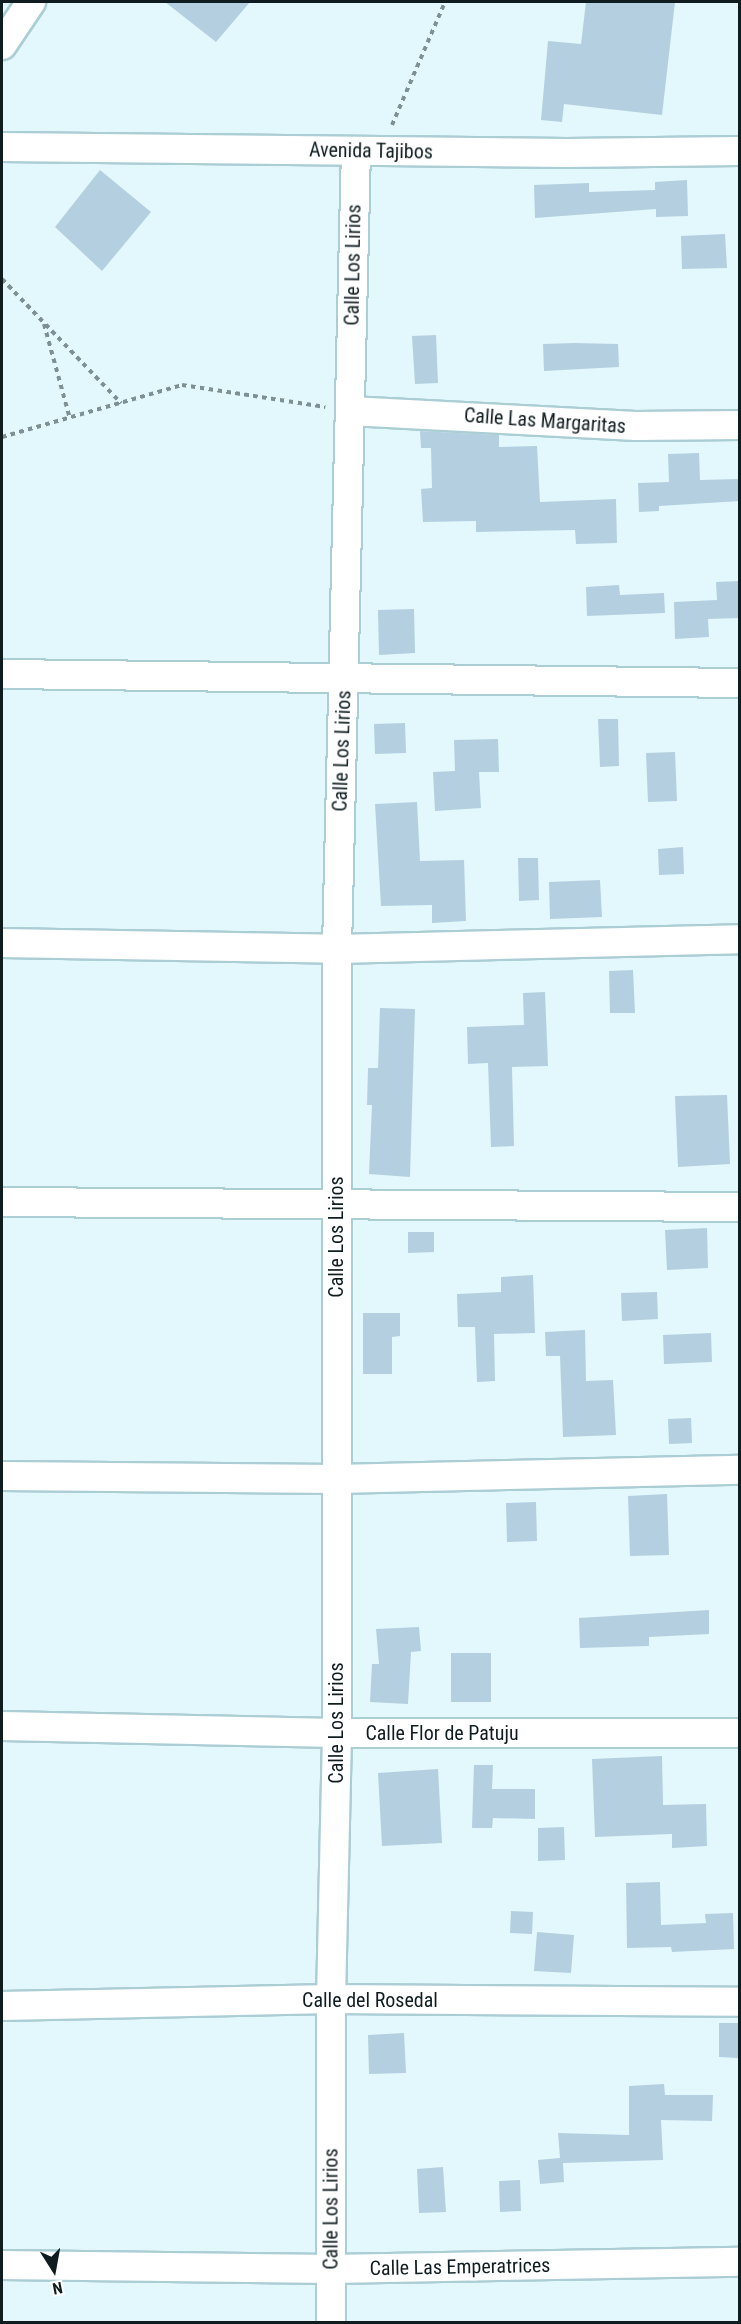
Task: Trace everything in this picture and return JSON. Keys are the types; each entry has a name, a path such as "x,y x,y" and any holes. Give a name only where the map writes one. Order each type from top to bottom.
{"street":[{"path":"2,45 31,2"},
{"name":"Avenida Tajibos","path":"2,147 396,152 740,151"},
{"name":"Calle Los Lirios","path":"331,2322 330,1999 337,1733 337,949 356,151"},
{"name":"Calle Las Margaritas","path":"350,411 636,426 740,425"},
{"path":"2,674 740,683"},
{"path":"2,943 337,949 740,939"},
{"path":"2,1202 740,1208"},
{"path":"2,1476 336,1479 740,1470"},
{"name":"Calle Flor de Patuju","path":"2,1726 337,1733 740,1733"},
{"name":"Calle del Rosedal","path":"2,2006 330,1999 740,2002"},
{"name":"Calle Las Emperatrices","path":"2,2265 331,2269 740,2262"}],"path":[{"path":"396,152 392,124 445,2"},
{"path":"2,279 121,403"},
{"path":"43,322 70,418"},
{"path":"2,437 182,385 350,411"}],"building":[{"path":"165,2 250,2 216,42"},
{"path":"586,2 675,2 662,115 564,104 562,122 541,120 548,41 581,44"},
{"path":"100,170 151,212 102,271 55,227"},
{"path":"687,180 688,216 656,217 656,209 535,218 534,185 589,183 589,192 655,190 655,182"},
{"path":"725,234 727,268 682,269 681,236"},
{"path":"436,335 438,383 415,384 412,336"},
{"path":"543,344 618,344 619,367 544,371"},
{"path":"420,431 499,435 499,447 537,446 540,502 616,499 617,543 576,544 575,530 476,532 476,521 423,522 421,489 432,488 431,448 421,448"},
{"path":"699,453 700,480 740,479 740,501 659,506 659,511 639,512 638,483 669,482 668,454"},
{"path":"740,581 740,618 708,619 709,637 675,639 674,602 717,600 716,582"},
{"path":"619,585 620,595 664,593 665,613 587,616 586,587"},
{"path":"414,609 415,653 379,655 378,610"},
{"path":"598,719 618,719 619,766 600,767"},
{"path":"405,723 406,753 375,754 374,724"},
{"path":"498,739 499,772 479,772 481,808 435,811 433,772 455,771 454,740"},
{"path":"675,752 677,801 648,802 646,753"},
{"path":"417,802 420,861 464,860 466,921 432,923 432,905 381,906 375,804"},
{"path":"683,847 684,874 659,875 658,849"},
{"path":"518,858 538,858 539,900 519,901"},
{"path":"600,880 602,917 550,919 549,882"},
{"path":"633,970 635,1013 610,1013 609,971"},
{"path":"545,992 548,1066 512,1067 514,1146 491,1147 488,1063 468,1064 467,1027 524,1025 523,993"},
{"path":"380,1008 415,1009 410,1177 369,1174 372,1105 367,1105 368,1068 378,1068"},
{"path":"727,1095 730,1164 678,1167 675,1096"},
{"path":"707,1228 708,1268 667,1270 665,1230"},
{"path":"408,1232 434,1232 434,1252 408,1253"},
{"path":"533,1275 535,1333 494,1334 495,1381 477,1382 475,1327 458,1327 457,1294 501,1292 501,1277"},
{"path":"657,1292 658,1319 622,1321 621,1293"},
{"path":"363,1313 400,1313 400,1336 392,1337 392,1374 363,1374"},
{"path":"585,1330 586,1381 613,1380 616,1435 563,1437 560,1356 546,1356 545,1332"},
{"path":"711,1333 712,1362 664,1364 663,1335"},
{"path":"691,1418 692,1443 669,1444 668,1419"},
{"path":"667,1494 669,1555 630,1556 628,1496"},
{"path":"536,1502 537,1541 507,1542 506,1503"},
{"path":"709,1610 709,1634 649,1637 649,1646 580,1648 579,1618"},
{"path":"419,1627 421,1651 411,1652 408,1704 370,1702 372,1664 379,1664 376,1629"},
{"path":"451,1653 491,1653 491,1702 451,1702"},
{"path":"662,1756 663,1805 706,1804 707,1846 672,1848 672,1834 595,1837 592,1759"},
{"path":"474,1765 493,1765 492,1789 535,1789 535,1819 493,1818 492,1828 472,1828"},
{"path":"438,1769 442,1843 382,1846 378,1773"},
{"path":"564,1827 565,1860 538,1861 538,1828"},
{"path":"660,1882 661,1925 706,1923 705,1914 733,1913 734,1949 672,1952 671,1947 627,1948 626,1883"},
{"path":"511,1911 533,1912 532,1934 510,1933"},
{"path":"537,1932 574,1935 571,1973 534,1971"},
{"path":"719,2023 738,2023 738,2058 719,2057"},
{"path":"404,2033 406,2073 369,2074 368,2035"},
{"path":"664,2084 665,2095 713,2095 712,2121 661,2120 663,2160 563,2163 564,2182 540,2184 538,2160 560,2158 558,2133 629,2135 629,2086"},
{"path":"443,2167 446,2212 419,2213 417,2169"},
{"path":"520,2180 521,2211 500,2212 499,2181"}]}
